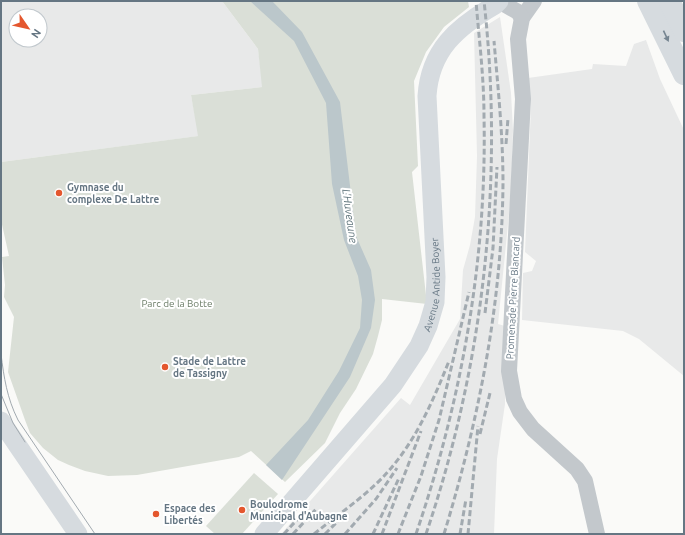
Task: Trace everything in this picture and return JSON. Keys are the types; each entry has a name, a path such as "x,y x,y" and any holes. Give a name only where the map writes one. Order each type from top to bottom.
{"highway":[{"path":"648,1 684,74"},
{"path":"669,1 684,31"}],"main road":[{"name":"Avenue Antide Boyer","path":"264,534 393,385 419,346 428,326 435,302 436,277 428,85 432,67 441,50 456,32 502,3"},
{"path":"1,421 78,534"}],"street":[{"path":"521,25 534,1"},
{"path":"521,25 544,1"},
{"path":"502,3 518,12 521,25"},
{"name":"Promenade Pierre Blancard","path":"521,25 523,99 510,371 514,399 520,412 533,429 577,470 585,481 597,534"}],"shaded area":[{"path":"1,1 222,1 258,49 263,87 191,95 199,136 1,162"},
{"path":"500,17 511,93 513,130 511,194 498,324 505,326 505,404 497,459 494,534 281,534 401,398 410,405 460,319 463,270 470,245 475,217 477,156 474,33"},
{"path":"646,40 660,79 684,130 684,376 639,339 623,331 522,320 523,273 532,271 536,261 525,252 531,106 528,78 592,69 593,64 626,66 634,44"}],"green space":[{"name":"Parc de la Botte","path":"222,1 468,1 469,7 444,27 426,52 414,81 418,166 412,172 427,304 382,299 382,320 373,354 356,389 340,413 325,443 285,482 251,451 239,457 137,475 108,476 85,471 58,460 43,448 30,433 8,372 14,317 4,297 5,285 2,257 9,256 1,220 1,162 198,136 191,95 262,87 258,49"},
{"name":"Boulodrome Municipal d'Aubagne","path":"254,473 278,494 242,534 215,534 206,526"}],"water":[{"name":"L'Huveaune","path":"250,1 272,1 302,32 340,102 356,236 371,270 375,300 371,328 350,377 282,480 266,465 308,420 339,371 360,328 362,300 358,276 344,240 332,184 326,103 294,41"}],"tram line":[{"path":"1,354 6,388 18,420 95,534"},
{"path":"1,394 13,423 25,442"}],"railway":[{"path":"416,534 432,483 459,380 476,275 484,169 484,101 476,1"},
{"path":"426,534 446,469 462,404 475,337 484,270 490,203 492,136 490,68 484,1"},
{"path":"444,534 457,491 478,404 493,316 498,272 502,228 503,165 494,41"},
{"path":"506,144 508,118"},
{"path":"485,313 493,248 497,167"},
{"path":"398,534 421,476 439,420 469,292"},
{"path":"314,534 369,491 389,471 400,457 419,427 449,361"},
{"path":"480,434 490,393"},
{"path":"468,534 478,426"},
{"path":"382,534 421,431"},
{"path":"345,534 376,499 397,468"},
{"path":"373,534 399,478"},
{"path":"460,534 466,499"},
{"path":"293,534 317,508"},
{"path":"284,534 303,513"},
{"path":"325,534 339,520"}],"place":[{"name":"Gymnase du complexe De Lattre","path":"59,193"},
{"name":"Stade de Lattre de Tassigny","path":"165,367"},
{"name":"Boulodrome Municipal d'Aubagne","path":"242,510"},
{"name":"Espace des Libertés","path":"156,514"}]}
